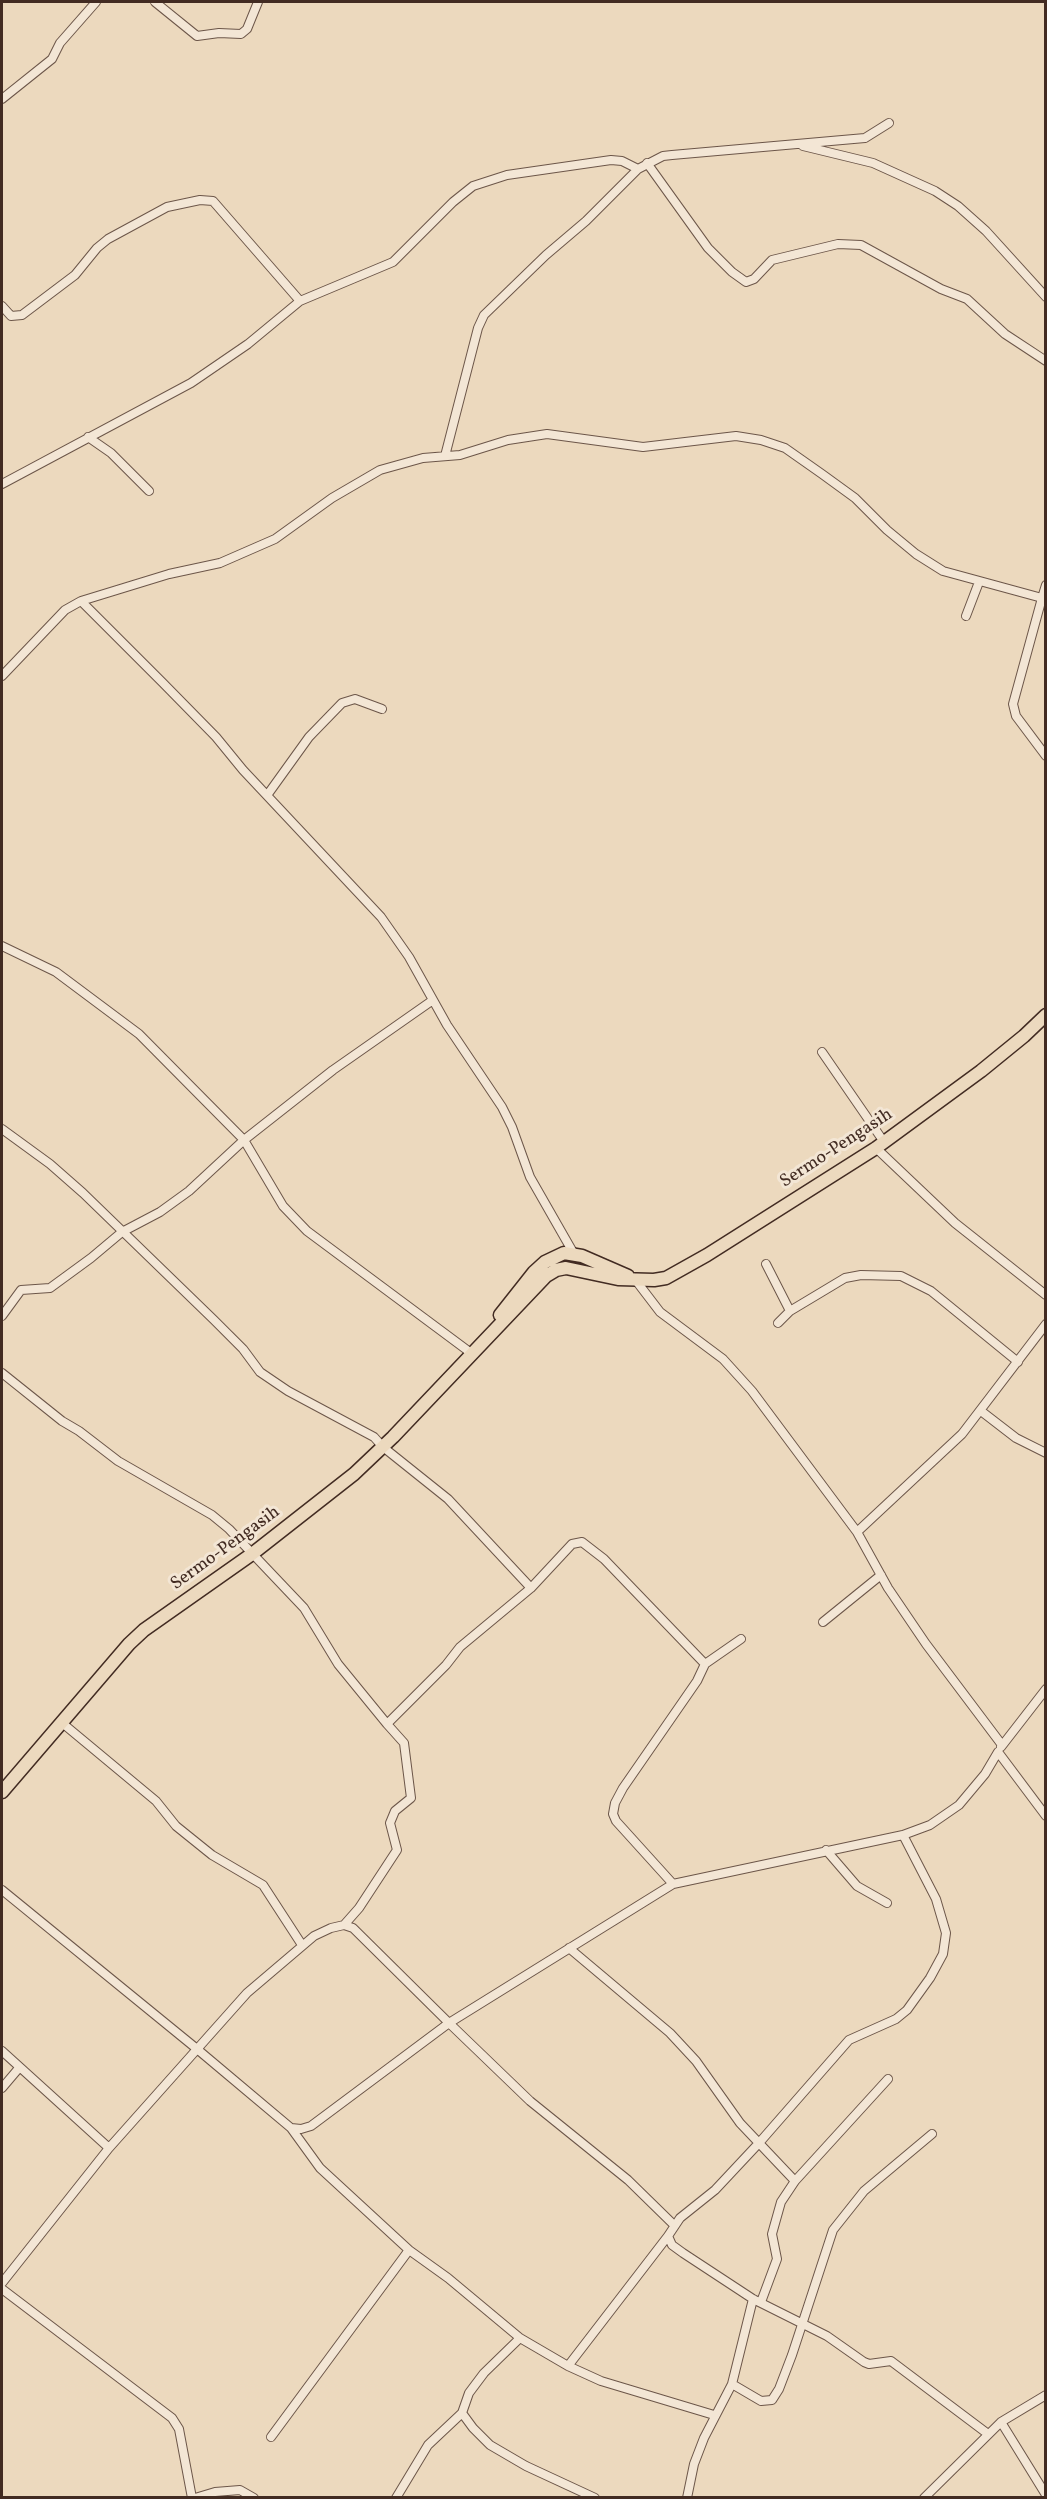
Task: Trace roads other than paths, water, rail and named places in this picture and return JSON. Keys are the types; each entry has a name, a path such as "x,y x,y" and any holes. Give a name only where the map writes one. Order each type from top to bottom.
{"main road":[{"name":"Sermo-Pengasih","path":"2,1792 118,1654 144,1630 252,1554 324,1499 382,1447 471,1353 538,1285 556,1270 577,1268 618,1279 666,1278 697,1261 880,1145 981,1071 1046,1015"},
{"name":"Sermo-Pengasih","path":"480,1344 510,1300 534,1272 553,1257 564,1253 574,1254 633,1278"}],"street":[{"path":"2,99 52,59 60,43 96,2"},
{"path":"155,2 197,36 219,33 241,34 247,29 258,2"},
{"path":"445,456 478,328 484,315 508,290 586,221 638,169 647,163 672,155 865,138 889,123"},
{"path":"793,144 873,163 935,191 958,206 986,231 1046,297"},
{"path":"2,484 191,383 248,344 300,301 393,262 453,202 473,186 507,175 611,160 622,161 638,169"},
{"path":"647,163 708,248 732,272 746,282 754,279 772,260 838,244 861,245 915,276 967,299 1005,334 1046,361"},
{"path":"2,306 11,316 22,315 75,275 102,243 167,207 200,200 213,201 300,301"},
{"path":"2,676 65,610 81,601 169,574 220,563 274,539 332,498 380,470 423,458 460,455 508,440 547,434 643,447 736,436 761,440 784,448 855,498 887,530 916,554 944,571 1042,598"},
{"path":"88,437 111,453 149,491"},
{"path":"966,616 979,582"},
{"path":"1046,585 1013,704 1016,716 1046,756"},
{"path":"81,601 216,737 243,770 381,917 409,957 447,1025 502,1107 512,1127 530,1177 574,1254"},
{"path":"267,794 309,737 342,703 355,699 382,710"},
{"path":"2,946 56,972 140,1034 244,1140 283,1206 307,1231 471,1353"},
{"path":"2,1316 21,1290 50,1288 122,1232 160,1212 189,1191 244,1140 333,1070 433,1000"},
{"path":"822,1052 880,1145 955,1223 1046,1295"},
{"path":"2,1129 58,1171 214,1320 243,1349 260,1372 313,1406 366,1431 382,1447 448,1499 531,1588"},
{"path":"766,1264 790,1311"},
{"path":"778,1323 790,1311 845,1278 861,1275 901,1276 931,1292 1018,1362"},
{"path":"633,1278 667,1318 723,1359 737,1373 811,1468 857,1532 880,1575 926,1644 1046,1816"},
{"path":"857,1532 962,1434 1046,1324"},
{"path":"2,1372 62,1421 118,1461 212,1515 304,1608 338,1664 404,1743 411,1798 395,1811 390,1823 397,1850 359,1908 344,1925 314,1936 246,1993 109,2148 2,2283"},
{"path":"981,1411 1016,1438 1046,1453"},
{"path":"387,1724 446,1665 459,1647 531,1588 572,1544 582,1542 604,1559 705,1664"},
{"path":"823,1622 880,1575"},
{"path":"674,1884 616,1821 613,1814 615,1803 697,1681 705,1664 741,1639"},
{"path":"298,2138 306,2128 449,2023 674,1884 903,1834 930,1825 959,1805 985,1774 1000,1749 1046,1689"},
{"path":"61,1722 156,1801 176,1826 212,1855 263,1885 302,1946"},
{"path":"568,2366 668,2236 674,2225 715,2190 849,2040 885,2025 907,2010 930,1978 943,1954 946,1933 944,1919 903,1834"},
{"path":"826,1850 857,1886 887,1903"},
{"path":"2,1890 291,2128 320,2168 409,2250 448,2278 520,2337 568,2366 601,2382 714,2415"},
{"path":"344,1925 353,1928 530,2101 628,2180 674,2225"},
{"path":"569,1948 670,2033 696,2061 740,2123 795,2181"},
{"path":"2,2051 109,2148"},
{"path":"2,2088 20,2068"},
{"path":"687,2498 694,2464 714,2415 732,2384 757,2301 777,2259 772,2234 781,2202 795,2181 888,2079"},
{"path":"291,2128 306,2128"},
{"path":"732,2384 761,2401 771,2400 779,2389 833,2230 864,2191 932,2134"},
{"path":"668,2236 672,2245 757,2301 827,2336 864,2362 869,2364 891,2361 988,2434"},
{"path":"271,2437 409,2250"},
{"path":"2,2289 172,2418 178,2429 193,2498 215,2492 240,2490 254,2498"},
{"path":"396,2498 428,2445 462,2413 469,2393 484,2373 520,2337"},
{"path":"924,2498 1001,2422 1046,2395"},
{"path":"462,2413 490,2445 526,2466 595,2498"},
{"path":"1001,2422 1046,2495"}]}
